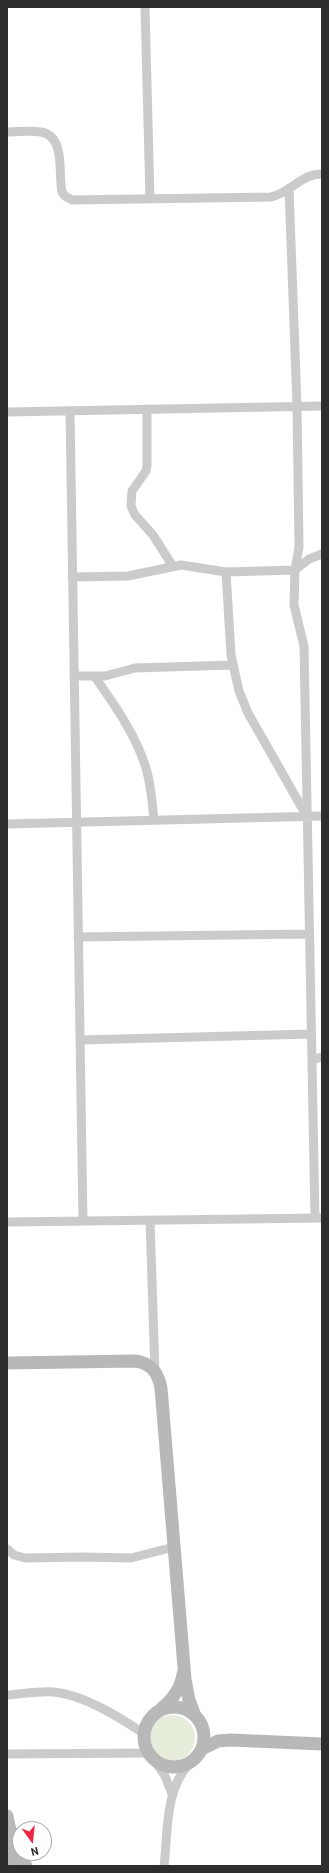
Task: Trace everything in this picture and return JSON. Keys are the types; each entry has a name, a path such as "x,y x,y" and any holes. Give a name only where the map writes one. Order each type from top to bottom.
{"street":[{"path":"145,7 150,199"},
{"path":"7,132 40,132 52,136 58,144 62,192 65,196 72,200 270,197 277,195 308,175 322,174"},
{"path":"7,1222 318,1218 311,1034 304,646 294,605 295,570 299,547 289,188"},
{"path":"7,412 322,406"},
{"path":"146,409 147,465 146,471 132,491 131,506 135,515 154,535 172,566"},
{"path":"70,411 83,1221"},
{"path":"72,577 135,575 172,566 190,566 226,572 295,570 309,559 322,554"},
{"path":"226,572 230,644 239,690 248,713 306,816"},
{"path":"74,676 105,676 135,668 233,665"},
{"path":"95,677 122,718 140,752 148,779 154,820"},
{"path":"7,824 322,816"},
{"path":"78,937 309,934"},
{"path":"80,1040 311,1034"},
{"path":"312,1060 322,1057"},
{"path":"150,1220 155,1372"},
{"path":"7,1363 136,1361 144,1362 155,1372 159,1380 160,1388 187,1690 194,1713 202,1724 219,1736 231,1740"},
{"path":"7,1550 14,1555 25,1558 132,1558 174,1547"},
{"path":"172,1794 165,1776 151,1757 144,1744 143,1733 149,1720 174,1696 182,1679 184,1662"},
{"path":"7,1695 43,1692 64,1694 116,1715 143,1733"},
{"path":"160,1709 177,1706 183,1707 194,1713"},
{"path":"164,1866 172,1794 178,1777 202,1750 205,1741 202,1724"},
{"path":"202,1750 218,1741 231,1740 322,1744"},
{"path":"7,1754 151,1757 166,1766 178,1767 190,1763"},
{"path":"7,1816 12,1835"},
{"path":"7,1846 16,1866"}],"green space":[{"path":"167,1715 177,1715 189,1721 194,1729 194,1747 189,1755 181,1760 167,1761 159,1758 152,1751 149,1743 149,1733 152,1725 159,1718"}]}
